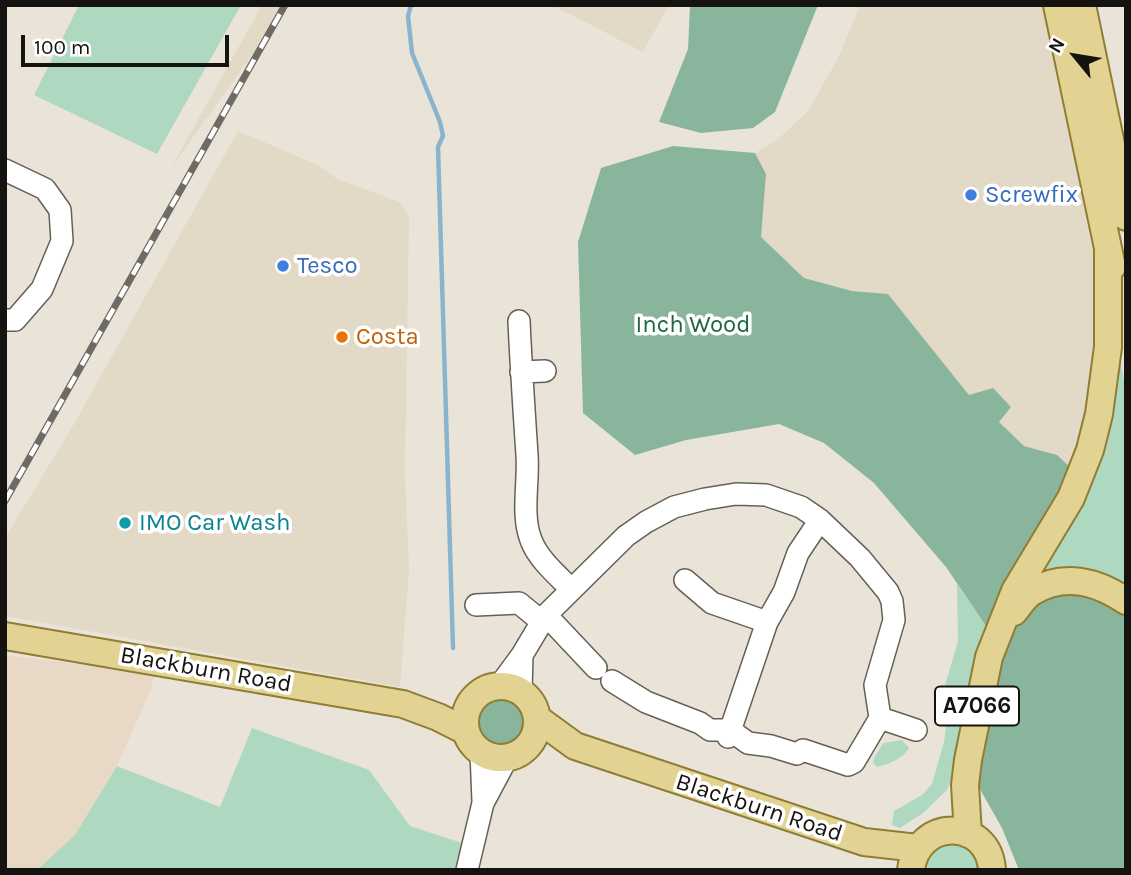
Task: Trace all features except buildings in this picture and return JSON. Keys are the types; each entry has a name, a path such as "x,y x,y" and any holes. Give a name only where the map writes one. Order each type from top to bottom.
{"main road":[{"name":"A7066","path":"1057,5 1126,337"},
{"path":"1082,5 1126,217"},
{"name":"A7066","path":"965,785 980,694 999,629 1015,591 1071,498 1090,450 1105,380 1109,313 1108,249"},
{"name":"A7066","path":"999,629 1031,592 1054,583 1077,580 1088,582 1100,585 1126,601"},
{"name":"Blackburn Road","path":"5,636 407,705 472,701"},
{"path":"511,688 533,704 538,719 537,729 517,752 498,758 474,741 465,720 472,701 486,689 511,688"},
{"name":"Blackburn Road","path":"407,705 474,741"},
{"name":"Blackburn Road","path":"538,719 575,747 864,842 917,855 953,830 968,834"},
{"name":"Blackburn Road","path":"517,752 575,747"},
{"path":"965,785 968,834 983,845 990,857 992,870"},
{"path":"917,855 965,785"}],"street":[{"path":"5,170 45,189 60,210 62,241 42,289 15,320 5,320"},
{"path":"519,321 527,456 527,530 532,544 542,558 571,589"},
{"path":"521,372 545,370"},
{"path":"476,605 519,603 544,618 604,674 646,702 710,730 729,734 748,743 800,752 848,765 854,762 880,718 875,685 894,620 892,601 888,592 860,558 820,520 793,503 766,495 750,494 705,499 674,507 626,536 571,589 544,618 522,654 511,688"},
{"path":"729,734 767,622 783,592 798,553 820,520"},
{"path":"685,580 706,599 767,622"},
{"path":"880,718 916,730"},
{"path":"474,741 483,803"},
{"path":"467,870 483,803 517,752"}],"shaded area":[{"path":"262,5 288,5 171,168"},
{"path":"552,5 669,5 643,52"},
{"path":"860,5 1045,5 1088,215 1098,281 1096,386 1071,468 1057,455 1024,446 998,421 1011,407 969,395 888,294 852,291 804,278 761,237 766,174 755,153 777,140 809,110 839,56"},
{"path":"238,131 320,166 337,179 400,202 409,217 405,473 409,571 400,687 5,616 5,538 74,424"},
{"path":"5,655 155,674 150,692 117,766 75,835 37,870 5,870"}],"green space":[{"path":"79,5 241,5 157,154 34,95"},
{"path":"690,5 818,5 775,112 753,128 701,133 659,122 688,49"},
{"name":"Inch Wood","path":"673,146 755,153 766,174 761,237 804,278 852,291 888,294 969,395 993,388 1011,407 999,422 1024,446 1057,455 1071,468 1051,514 1003,590 986,626 946,567 874,483 824,443 779,424 686,440 635,455 583,413 578,242 601,168"},
{"path":"1116,337 1126,391 1126,592 1036,577"},
{"path":"957,584 986,626 968,686 956,766 947,790 923,813 900,828 892,825 894,811 922,795 932,784 944,742 948,710 941,699 958,641"},
{"path":"1066,589 1104,596 1126,615 1126,870 1019,870 1002,828 977,784 999,658 1017,621 1041,599"},
{"path":"490,697 513,698 529,708 528,736 510,750 497,749 470,731 476,711"},
{"path":"252,728 369,770 410,826 462,843 455,870 37,870 75,835 117,766 220,807"},
{"path":"902,740 909,748 903,755 881,766 877,767 873,763 883,743"},
{"path":"957,835 988,870 915,870 917,860"}],"waterway":[{"path":"411,5 408,16 412,53 443,136 438,147 453,648"}],"railway":[{"path":"5,501 285,5"}],"place":[{"name":"Screwfix","path":"971,195"},
{"name":"Tesco","path":"283,266"},
{"name":"Costa","path":"342,337"},
{"name":"IMO Car Wash","path":"125,523"}]}
